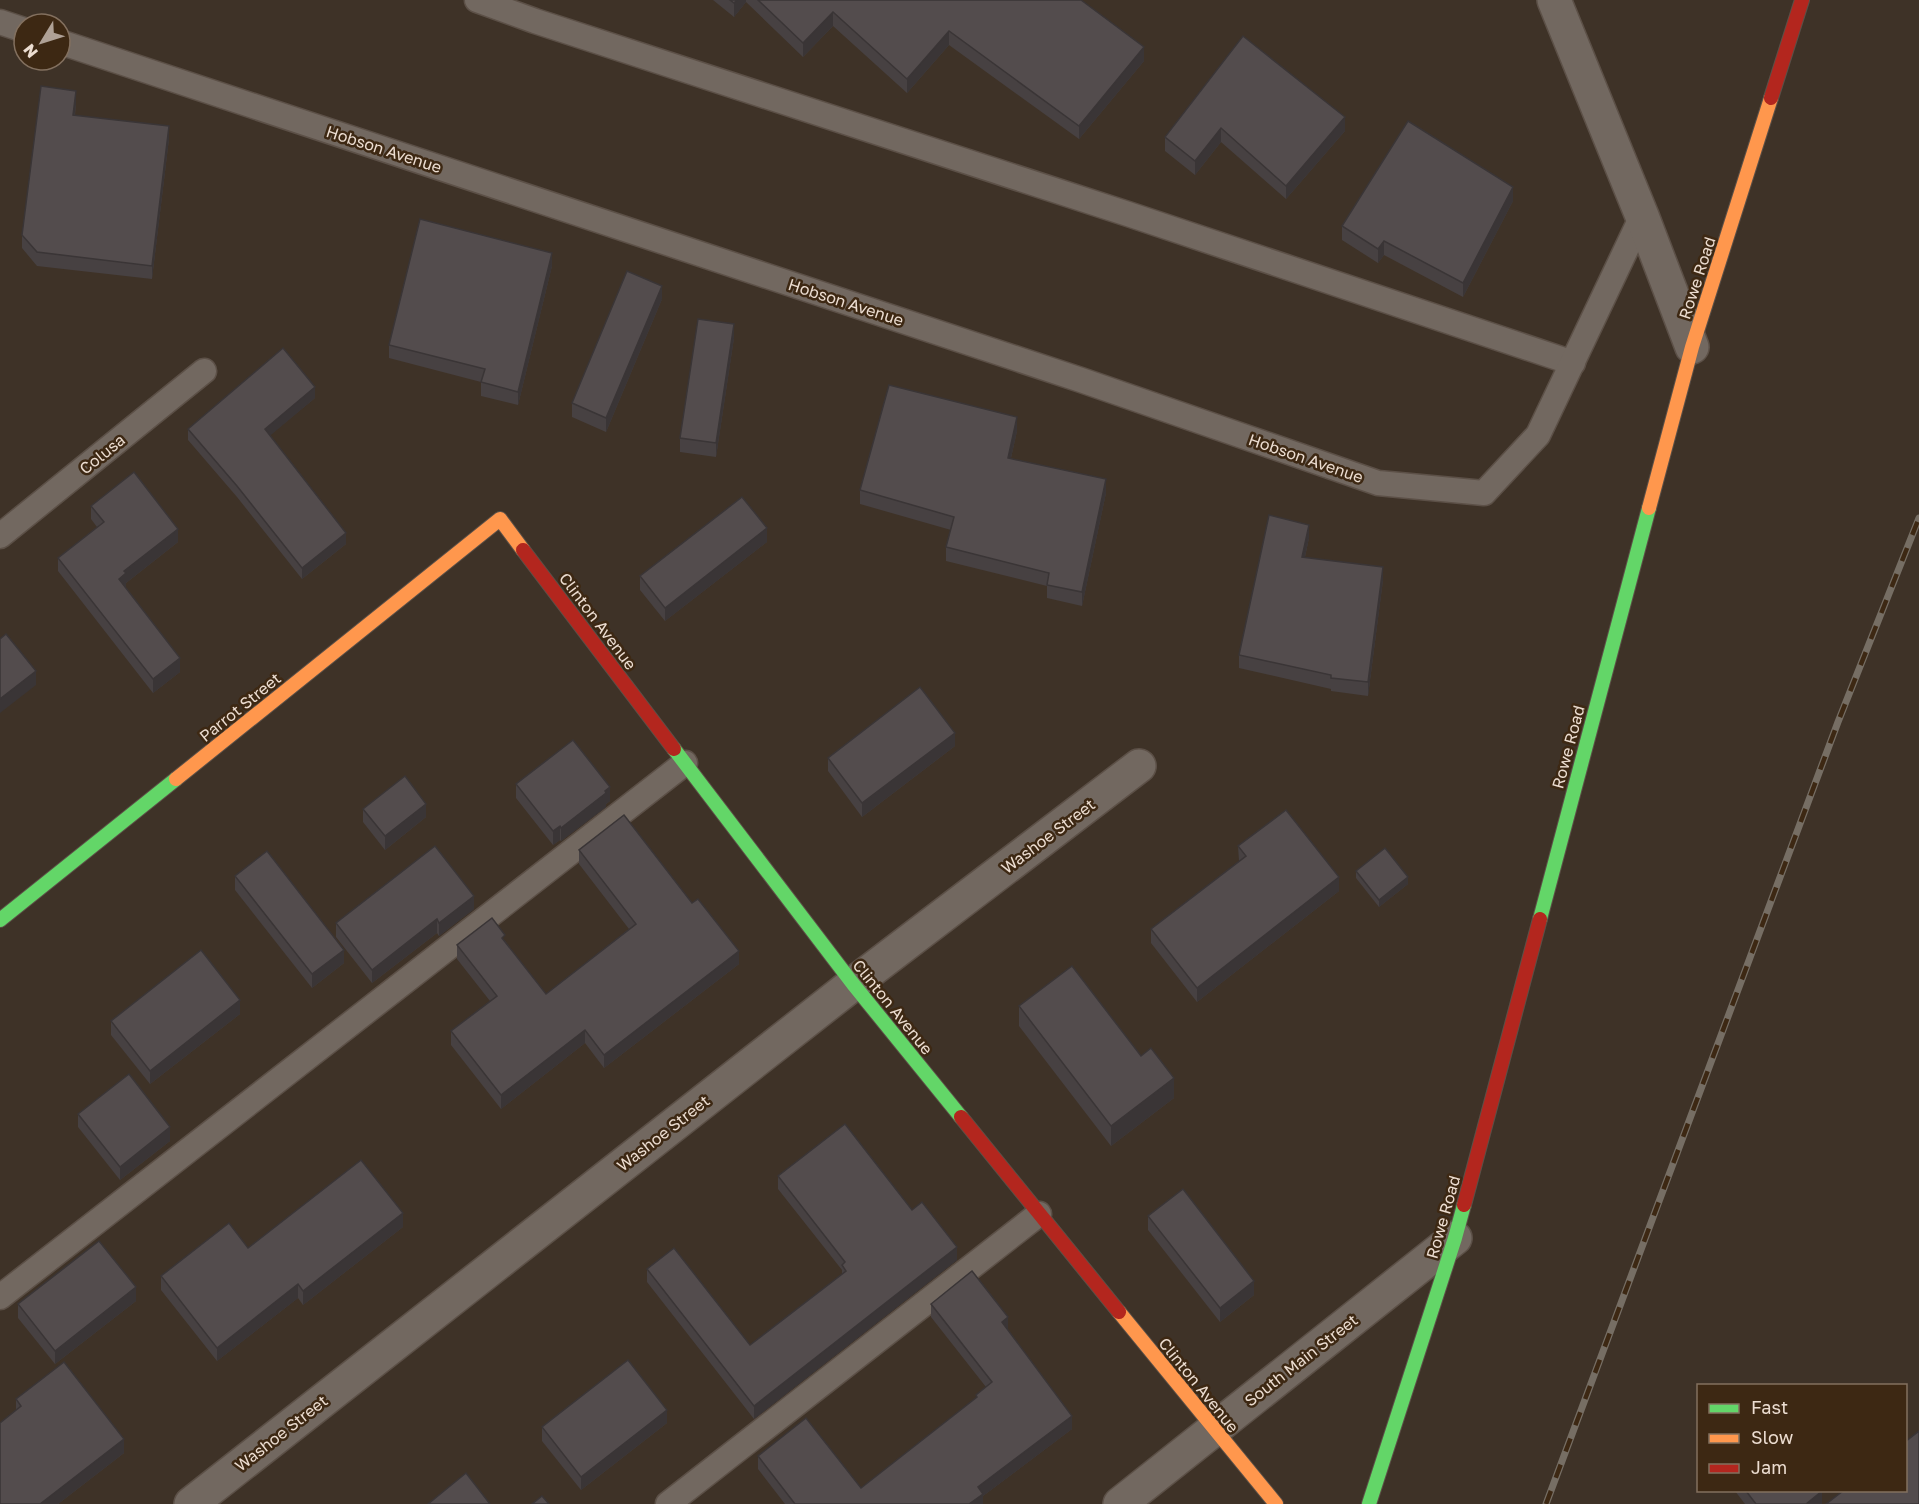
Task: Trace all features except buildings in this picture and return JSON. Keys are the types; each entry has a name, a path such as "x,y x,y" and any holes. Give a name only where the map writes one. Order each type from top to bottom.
{"street":[{"path":"1554,0 1642,216 1692,347"},
{"name":"Rowe Road","path":"1369,1504 1455,1238 1692,347 1802,0"},
{"name":"Clinton Avenue","path":"500,519 853,984 1276,1504"},
{"name":"Parrot Street","path":"0,921 500,519"},
{"name":"Washoe Street","path":"191,1504 853,984 1139,766"},
{"name":"South Main Street","path":"1120,1504 1455,1238"}],"lane":[{"path":"477,0 1573,363"},
{"name":"Hobson Avenue","path":"72,46 1081,380 1378,483 1484,493 1538,435 1642,216"},
{"name":"Colusa","path":"0,536 204,372"},
{"path":"0,1298 685,763"},
{"path":"668,1504 1039,1214"}],"railway":[{"path":"1546,1504 1838,722 1919,518"}],"traffic: fast":[{"path":"1540,919 1649,508"},
{"path":"674,749 853,984 961,1117"},
{"path":"0,920 176,779"},
{"path":"1369,1504 1464,1205"}],"traffic: slow":[{"path":"1649,508 1692,347 1771,98"},
{"path":"176,779 500,519 523,550"},
{"path":"1119,1312 1276,1504"}],"traffic: jam":[{"path":"1771,98 1802,0"},
{"path":"523,550 674,749"},
{"path":"1464,1205 1540,919"},
{"path":"961,1117 1119,1312"}]}
